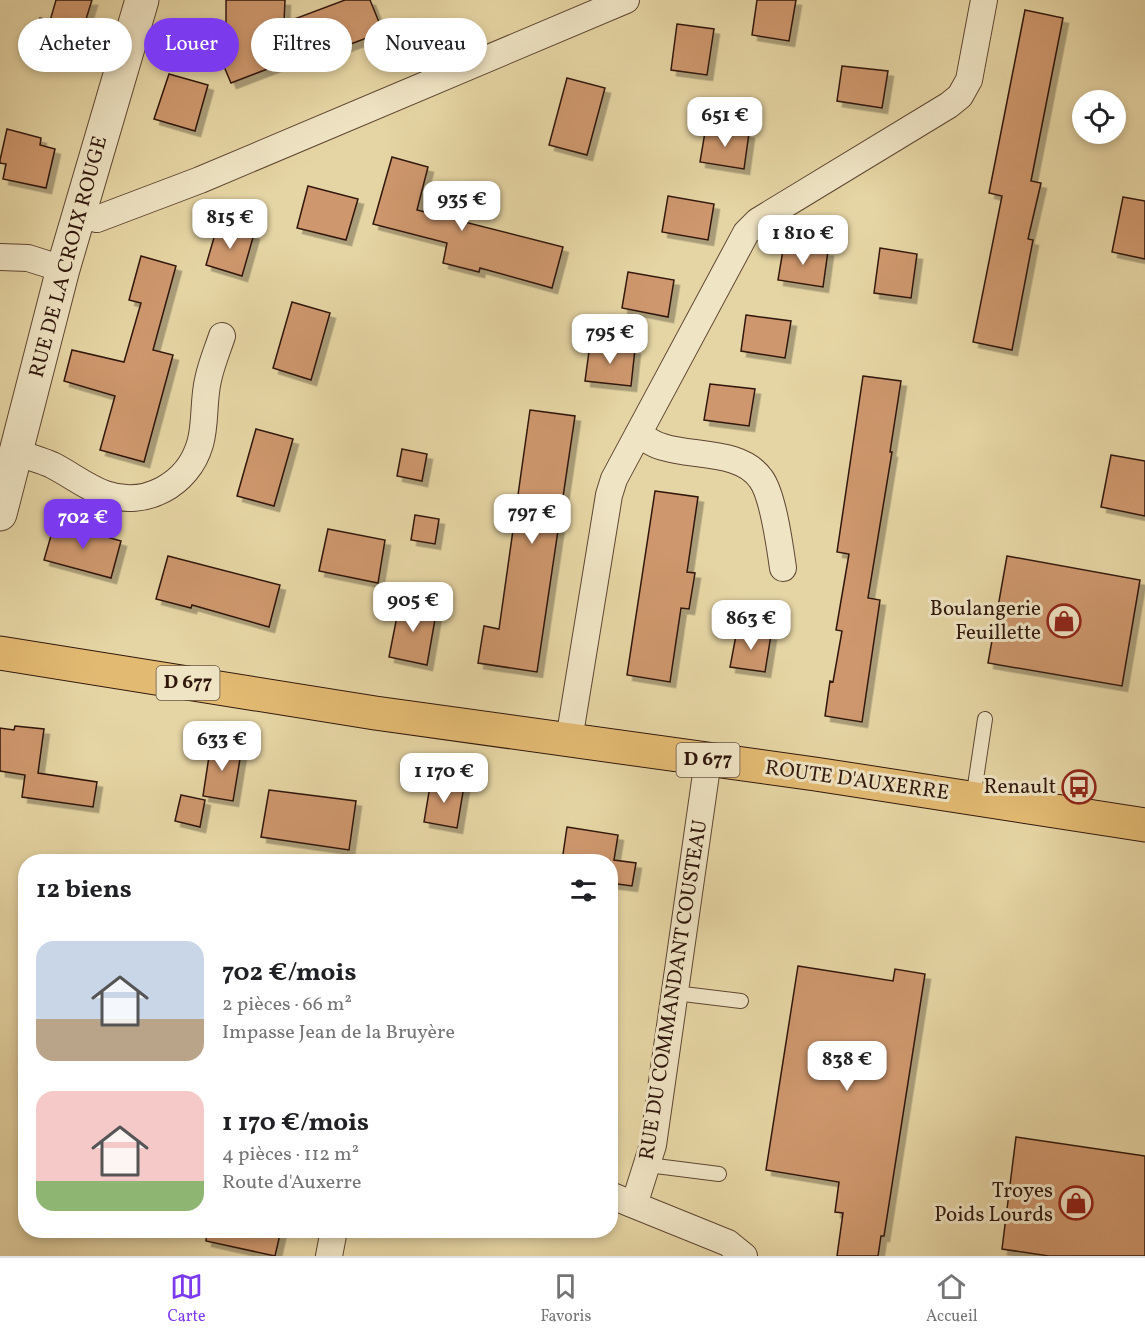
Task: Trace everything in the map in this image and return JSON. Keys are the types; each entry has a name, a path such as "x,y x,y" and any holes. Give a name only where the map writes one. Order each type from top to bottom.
{"main road":[{"name":"ROUTE D'AUXERRE","path":"0,653 375,713 815,774 1145,825"}],"street":[{"name":"RUE DE LA CROIX ROUGE","path":"0,514 63,269 142,0"},
{"path":"80,215 97,219 200,180 626,0"},
{"path":"569,740 609,495 614,478 746,233 758,221 949,105 960,96 969,80 984,0"},
{"path":"0,256 28,258 63,269"},
{"path":"17,453 52,465 105,494 145,498 159,492 172,484 185,471 199,446 208,380 222,336"},
{"path":"638,434 661,447 732,460 752,468 763,480 774,517 783,568"},
{"name":"RUE DU COMMANDANT COUSTEAU","path":"634,1205 653,1145 708,760"},
{"path":"618,1198 728,1243 744,1256"},
{"path":"329,1256 332,1238"}],"lane":[{"path":"973,798 985,719"},
{"path":"675,993 741,1001"},
{"path":"648,1165 719,1174"}],"building":[{"path":"56,0 92,0 86,18 51,18"},
{"path":"226,0 285,0 284,18 251,18 251,72 260,72 231,83 226,72 239,72 239,18 226,18"},
{"path":"345,0 370,0 377,18 364,18 364,39 352,43 352,18 297,18"},
{"path":"757,0 796,0 789,41 752,35"},
{"path":"1025,10 1063,18 1031,181 1041,183 1028,239 1033,240 1012,350 973,342 1002,196 989,193"},
{"path":"677,24 714,29 707,75 671,70"},
{"path":"842,66 888,71 882,108 837,101"},
{"path":"169,74 208,85 195,131 154,119"},
{"path":"567,78 605,88 587,155 549,145"},
{"path":"706,126 749,133 744,169 700,162"},
{"path":"7,129 41,138 40,145 55,149 46,188 3,179 6,164 0,163 0,160"},
{"path":"392,157 428,167 417,210 563,247 552,288 480,268 479,272 443,263 447,243 373,224"},
{"path":"308,186 358,199 346,240 297,228"},
{"path":"668,196 714,204 708,240 662,232"},
{"path":"1123,197 1145,201 1145,259 1112,252"},
{"path":"218,224 254,234 242,276 206,265"},
{"path":"784,244 828,251 823,287 778,280"},
{"path":"880,248 917,254 911,298 874,293"},
{"path":"141,256 176,266 153,350 173,355 144,462 100,450 115,396 64,381 72,350 124,362 141,303 129,300"},
{"path":"628,272 674,280 668,317 622,308"},
{"path":"292,302 330,313 311,380 273,368"},
{"path":"746,315 791,321 785,358 741,351"},
{"path":"590,344 635,349 631,386 585,381"},
{"path":"863,376 901,381 868,598 880,600 862,722 825,716 830,681 833,682 842,631 836,630 849,554 837,552"},
{"path":"710,384 755,389 749,426 704,420"},
{"path":"530,410 575,416 537,672 478,663 484,626 499,629"},
{"path":"256,429 293,439 274,506 237,496"},
{"path":"402,449 427,454 422,481 397,476"},
{"path":"1111,455 1145,461 1145,516 1101,507"},
{"path":"655,491 698,497 687,572 695,573 689,609 681,608 670,682 627,675"},
{"path":"415,515 439,519 435,544 411,540"},
{"path":"55,522 121,541 111,578 44,560"},
{"path":"328,529 385,540 378,583 319,571"},
{"path":"168,556 280,585 269,627 192,605 191,608 156,599"},
{"name":"Boulangerie Feuillette","path":"1007,556 1140,580 1122,686 988,663"},
{"path":"400,601 437,608 427,665 389,657"},
{"path":"737,630 771,635 765,672 730,667"},
{"path":"15,726 44,729 38,773 97,782 93,807 22,797 25,775 0,771 0,728 14,730"},
{"path":"211,743 242,747 233,801 203,796"},
{"path":"431,780 464,786 457,828 424,822"},
{"path":"269,790 356,801 349,850 261,837"},
{"path":"181,795 205,800 200,827 175,821"},
{"path":"567,827 618,835 615,854 563,854"},
{"path":"618,861 636,863 632,886 618,884"},
{"path":"798,966 893,981 895,969 925,974 884,1236 881,1236 878,1256 837,1256 843,1213 835,1212 839,1182 766,1170"},
{"name":"Troyes Poids Lourds","path":"1016,1137 1145,1156 1145,1256 1049,1256 1002,1249"},
{"path":"206,1238 279,1238 275,1256 206,1241"}],"place":[{"name":"Boulangerie Feuillette","path":"1064,621"},
{"name":"Renault","path":"1079,787"},
{"name":"Troyes Poids Lourds","path":"1076,1203"}]}
